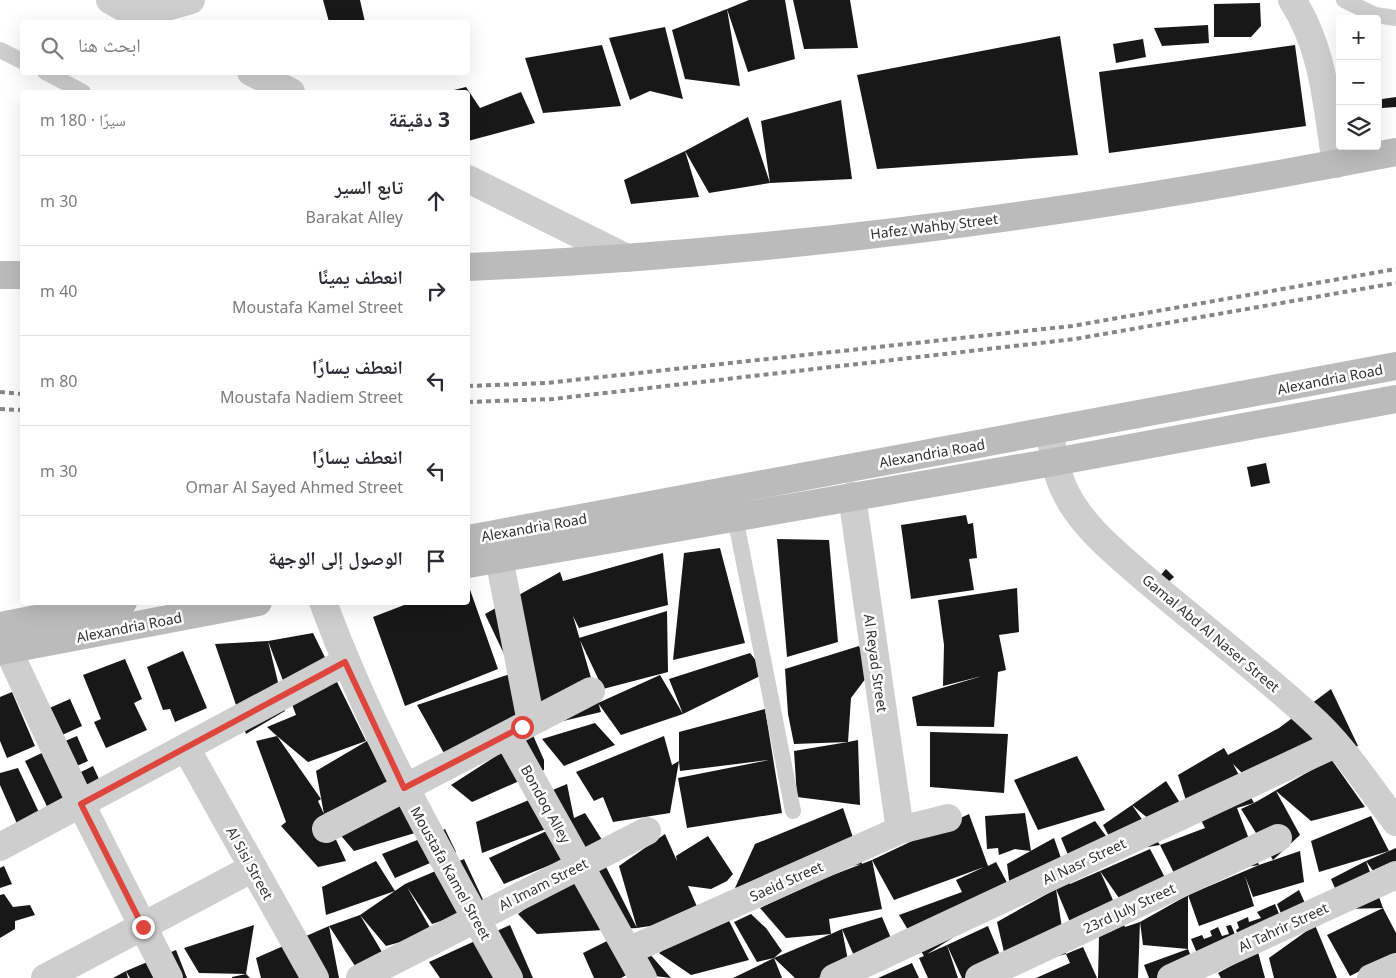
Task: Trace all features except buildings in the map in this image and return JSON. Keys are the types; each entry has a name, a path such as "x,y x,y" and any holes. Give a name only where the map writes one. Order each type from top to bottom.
{"main road":[{"name":"Hafez Wahby Street","path":"470,267 627,258 961,224 1144,198 1396,152"},
{"path":"0,275 20,276"},
{"name":"Alexandria Road","path":"470,539 1396,366"},
{"name":"Alexandria Road","path":"470,564 1054,462 1396,399"},
{"name":"Alexandria Road","path":"3,642 114,605"},
{"name":"Alexandria Road","path":"3,642 239,605"}],"street":[{"path":"110,0 142,19 191,0"},
{"path":"1292,0 1302,16 1314,43 1336,164"},
{"path":"257,75 287,90"},
{"path":"470,180 627,258"},
{"name":"Gamal Abd Al Naser Street","path":"1050,432 1054,462 1064,488 1084,520 1115,552 1311,718 1335,744 1396,822"},
{"name":"Al Reyad Street","path":"852,496 900,830"},
{"path":"499,558 531,722"},
{"name":"Moustafa Kamel Street","path":"324,605 345,662 404,788 510,978"},
{"path":"3,642 81,804 169,978"},
{"path":"0,847 345,662"},
{"path":"326,829 591,691"},
{"name":"Bondoq Alley","path":"507,735 642,978"},
{"name":"Al Nasr Street","path":"834,978 1335,744"},
{"name":"Al Sisi Street","path":"186,748 315,978"},
{"name":"Saeid Street","path":"628,951 900,830 948,818"},
{"name":"Al Imam Street","path":"360,978 647,830"},
{"name":"23rd July Street","path":"979,978 1278,838"},
{"path":"45,978 253,868"},
{"name":"Al Tahrir Street","path":"1171,978 1396,875"},
{"path":"1371,978 1396,966"}],"lane":[{"path":"1344,0 1375,15 1396,18"},
{"path":"0,50 20,60"},
{"path":"51,75 79,90"},
{"path":"735,517 793,811"}],"railway":[{"path":"470,386 546,383 1072,326 1396,269"},
{"path":"470,402 553,399 1075,339 1396,283"},
{"path":"0,392 20,394"},
{"path":"0,409 20,410"}],"route":[{"path":"143,927 81,804 345,662 404,788 522,727"}]}
